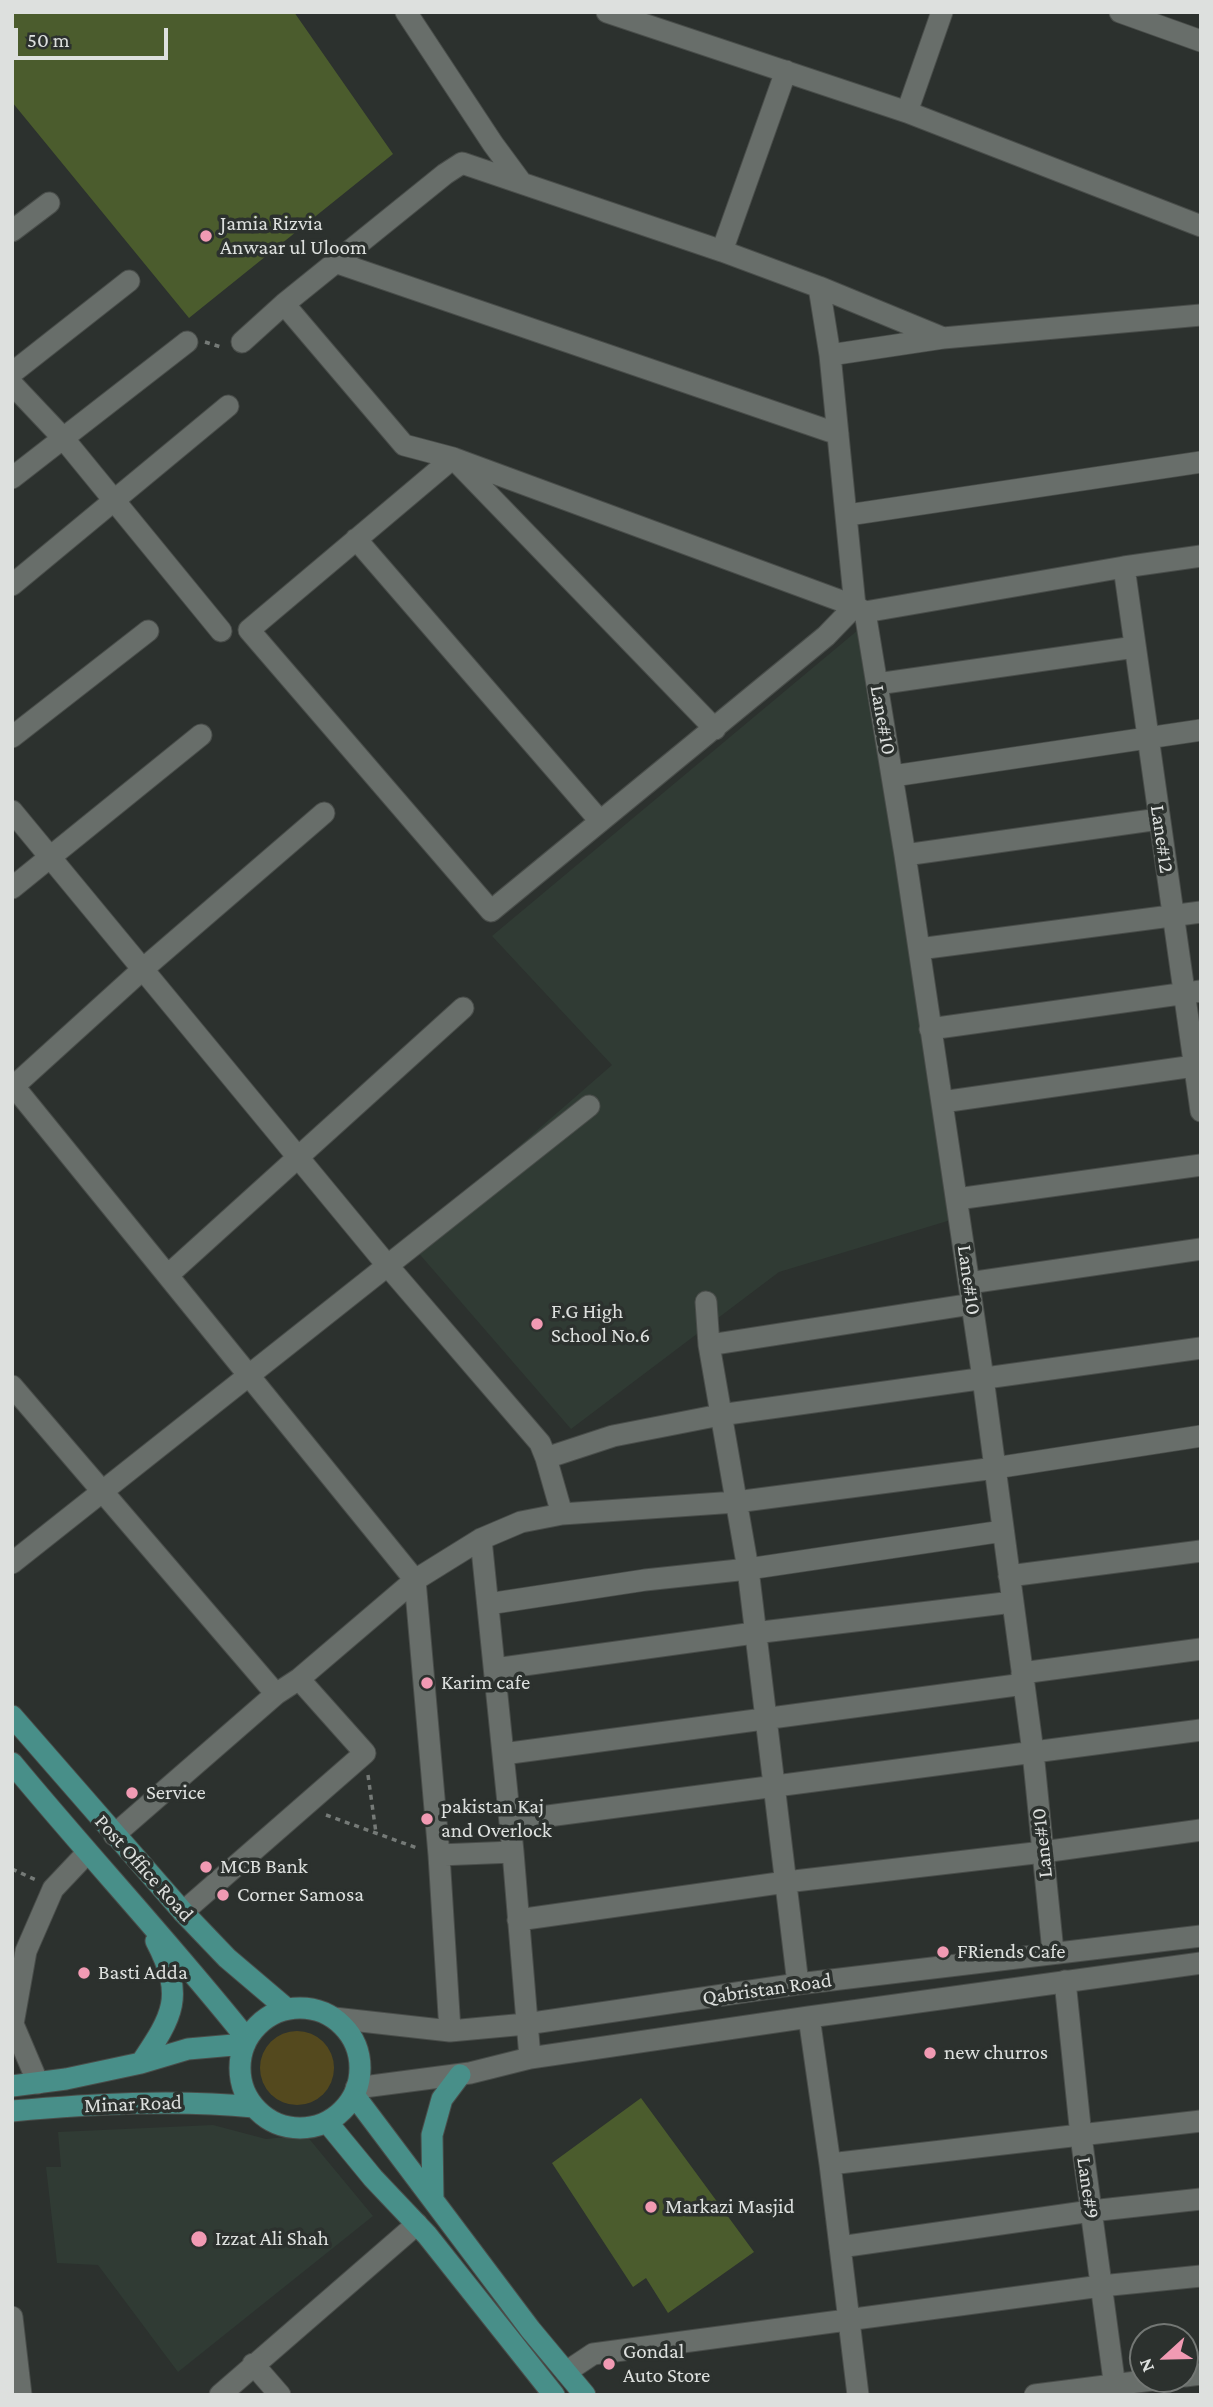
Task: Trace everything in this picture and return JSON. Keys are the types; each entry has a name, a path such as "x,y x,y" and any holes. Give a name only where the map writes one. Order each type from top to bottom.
{"main road":[{"name":"Post Office Road","path":"12,1716 183,1912 227,1958 287,2009"},
{"name":"Post Office Road","path":"12,1763 144,1920 204,1985 246,2041"},
{"path":"141,2063 167,2024 173,2003 172,1979 162,1952 144,1920"},
{"path":"312,2008 334,2018 352,2037 360,2062 355,2091 340,2113 327,2122 311,2127 280,2124 254,2106 241,2081 240,2067 246,2041 264,2020 287,2009 312,2008"},
{"name":"Minar Road","path":"12,2086 66,2079 141,2063 188,2049 246,2041"},
{"path":"433,2200 432,2135 442,2099 460,2074"},
{"path":"66,2079 69,2106"},
{"path":"355,2091 530,2329 585,2395"},
{"name":"Minar Road","path":"12,2111 69,2106 204,2102 254,2106"},
{"path":"327,2122 373,2178 417,2224 554,2395"}],"street":[{"path":"406,12 490,140 521,182"},
{"path":"607,12 907,113 1201,226"},
{"path":"907,113 942,12"},
{"path":"1120,12 1201,41"},
{"path":"722,251 786,71"},
{"path":"242,342 284,304 490,140"},
{"path":"461,163 722,251 820,287 943,338"},
{"path":"12,231 49,203"},
{"path":"338,263 838,433"},
{"path":"12,373 129,281"},
{"name":"Lane#10","path":"820,287 831,355 860,609 877,684 893,776 983,1378 1033,1752 1052,1952"},
{"path":"284,304 404,445 453,458 860,609 1201,556"},
{"path":"831,355 943,338 1201,315"},
{"path":"12,478 187,342"},
{"path":"12,384 63,438 221,631"},
{"path":"12,585 228,406"},
{"path":"453,458 249,630 491,911 860,609"},
{"path":"453,458 715,729"},
{"path":"848,515 1201,462"},
{"path":"356,539 600,821"},
{"name":"Lane#12","path":"1124,567 1172,916 1192,993 1201,1111"},
{"path":"12,737 148,631"},
{"path":"877,684 1135,647"},
{"path":"893,776 1201,730"},
{"path":"12,888 201,736"},
{"path":"12,811 387,1265 540,1443 562,1514"},
{"path":"324,813 142,969 13,1085 415,1580 439,1855 450,2031"},
{"path":"905,855 1158,819"},
{"path":"919,949 1201,912"},
{"path":"930,1029 1192,993"},
{"path":"167,1275 463,1008"},
{"path":"942,1102 1197,1065"},
{"path":"12,1563 589,1106"},
{"path":"957,1199 1201,1165"},
{"path":"969,1283 1201,1249"},
{"path":"706,1302 709,1345 720,1415 748,1569 799,1984"},
{"path":"709,1345 972,1304"},
{"path":"546,1458 613,1436 720,1415 1201,1348"},
{"path":"12,1386 276,1694"},
{"path":"114,1835 276,1694 299,1679 415,1580 481,1539 521,1522 562,1514 736,1502 995,1468 1201,1436"},
{"path":"488,1604 1003,1531"},
{"path":"481,1539 513,1852 530,2058"},
{"path":"1009,1576 1201,1551"},
{"path":"495,1669 754,1633 1013,1602"},
{"path":"503,1754 693,1729 1023,1679 1201,1648"},
{"path":"183,1912 365,1753 299,1679"},
{"path":"510,1821 1201,1730"},
{"path":"518,1920 786,1882 1043,1852 1201,1830"},
{"path":"439,1855 513,1852"},
{"path":"38,2083 13,2024 26,1951 53,1889 87,1853"},
{"name":"Qabristan Road","path":"334,2018 450,2031 526,2024 799,1984 1201,1936"},
{"name":"Qabristan Road","path":"355,2091 460,2074 530,2058 1201,1963"},
{"name":"Lane#9","path":"1065,1981 1081,2136 1115,2390"},
{"path":"809,2017 858,2395"},
{"path":"830,2164 1201,2121"},
{"path":"840,2247 1091,2211 1201,2199"},
{"path":"220,2395 417,2224"},
{"path":"566,2372 593,2354 1101,2286 1201,2276"},
{"path":"12,2317 21,2395"},
{"path":"253,2364 280,2395"},
{"path":"1035,2395 1115,2390"}],"path":[{"path":"187,342 200,341 226,348 242,342"},
{"path":"365,1753 376,1833"},
{"path":"302,1806 439,1855"},
{"path":"12,1869 53,1889"}],"shaded area":[{"path":"858,630 964,1216 779,1272 571,1429 409,1242 612,1065 492,936"},
{"path":"290,2031 304,2031 318,2037 328,2047 334,2068 332,2082 318,2099 304,2105 290,2105 276,2099 266,2089 260,2075 260,2061 266,2047 276,2037"},
{"name":"Izzat Ali Shah","path":"213,2125 266,2139 306,2135 373,2216 178,2372 98,2265 57,2263 46,2167 61,2167 58,2132"}],"building":[{"name":"Jamia Rizvia Anwaar ul Uloom","path":"12,12 294,12 393,154 189,318 12,102"},
{"name":"Markazi Masjid","path":"641,2098 754,2252 668,2313 646,2278 633,2287 552,2163"}],"place":[{"name":"Jamia Rizvia Anwaar ul Uloom","path":"206,236"},
{"name":"F.G High School No.6","path":"537,1324"},
{"name":"Karim cafe","path":"427,1683"},
{"name":"Service","path":"132,1793"},
{"name":"pakistan Kaj and Overlock","path":"427,1819"},
{"name":"MCB Bank","path":"206,1867"},
{"name":"Corner Samosa","path":"223,1895"},
{"name":"FRiends Cafe","path":"943,1952"},
{"name":"Basti Adda","path":"84,1973"},
{"name":"new churros","path":"930,2053"},
{"name":"Markazi Masjid","path":"651,2207"},
{"name":"Izzat Ali Shah","path":"199,2239"},
{"name":"Gondal Auto Store","path":"609,2364"}]}
